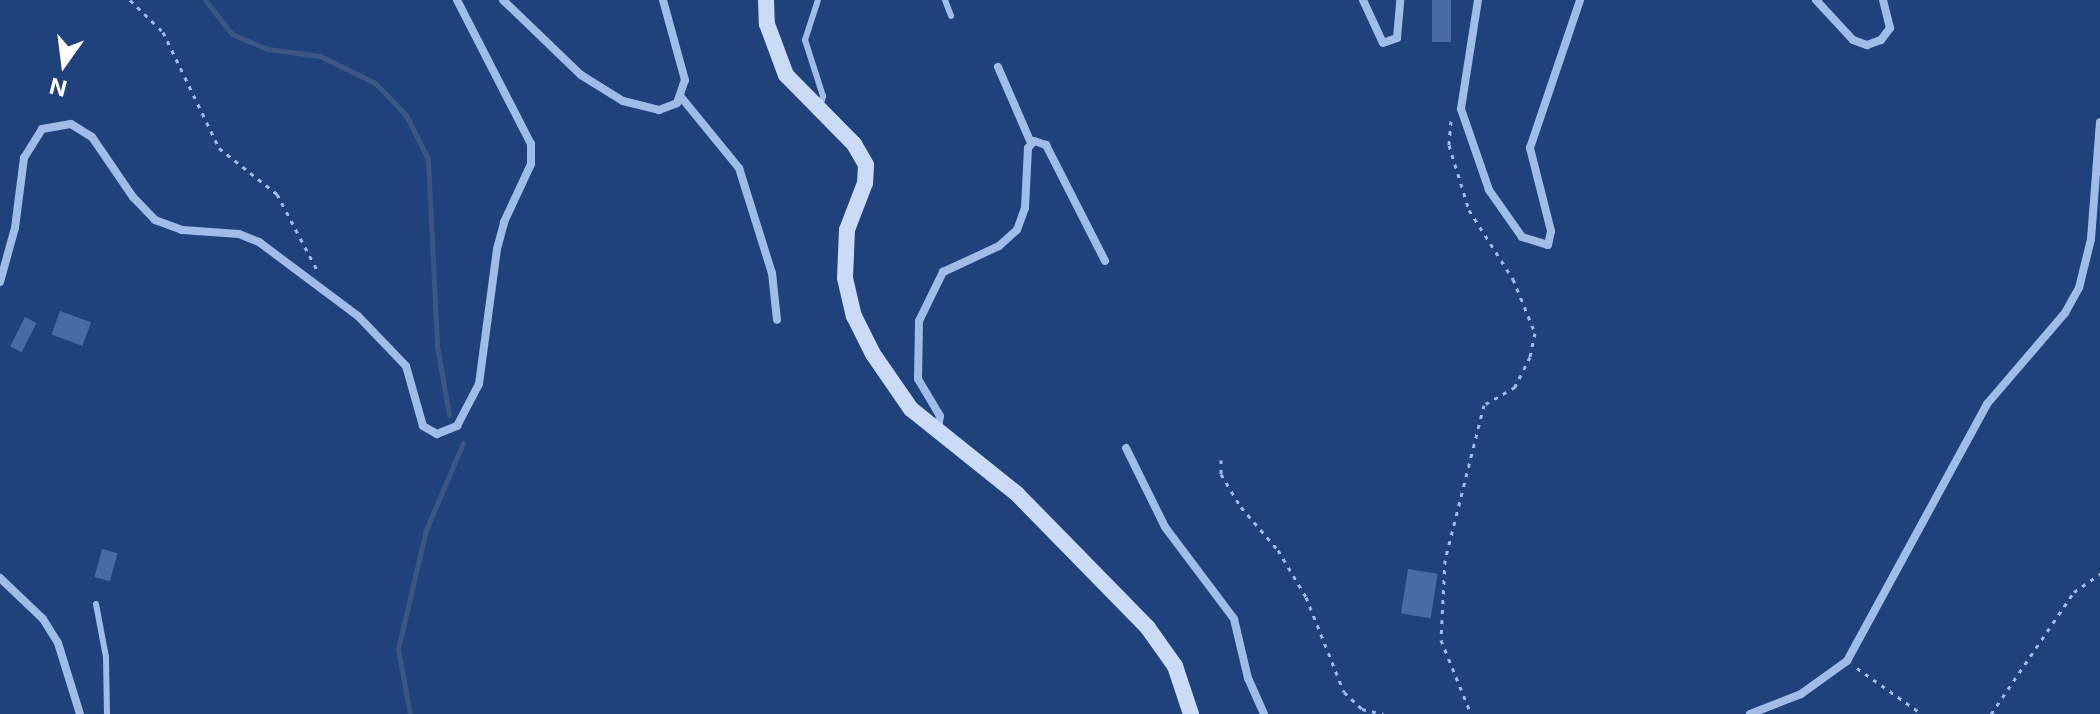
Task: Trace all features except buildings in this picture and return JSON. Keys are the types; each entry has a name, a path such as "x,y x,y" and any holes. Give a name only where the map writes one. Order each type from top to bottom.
{"street":[{"path":"0,282 15,228 24,158 42,129 60,123 92,137 133,197 155,220 182,230 239,234 259,242 397,352 406,366 423,426 437,434 457,426 479,384 497,249 504,222 531,164 531,144 457,0"},
{"path":"503,0 542,43 623,101 659,110 681,97"},
{"path":"663,0 683,69 681,97 739,168 772,273 777,320"},
{"path":"766,0 767,24 786,75 817,111 854,144 866,165 865,183 844,246 854,316 911,409 937,433 1017,494 1148,628 1175,666 1191,714"},
{"path":"1363,0 1383,43 1397,38 1400,0"},
{"path":"1478,0 1461,109 1489,190 1522,237 1548,245 1551,231 1530,148 1580,0"},
{"path":"1816,0 1853,40 1867,45 1881,40 1890,28 1883,0"},
{"path":"937,433 940,416 918,379 919,321 943,272 999,246 1017,230 1025,208 1031,143 998,67"},
{"path":"1750,714 1801,694 1847,661 1987,404 2065,313 2079,288 2091,239 2100,122"},
{"path":"1031,143 1046,145 1105,261"},
{"path":"1126,448 1165,527 1234,619 1248,678 1264,714"},
{"path":"0,578 43,619 58,643 80,714"}],"lane":[{"path":"817,111 823,96 805,40 818,0"},
{"path":"945,0 951,16"},
{"path":"96,604 109,685 107,714"}],"path":[{"path":"130,0 163,32 219,148 277,194 328,295"},
{"path":"1461,109 1450,121 1449,145 1469,210 1513,279 1535,333 1530,357 1515,387 1484,405 1445,560 1441,640 1471,714"},
{"path":"1221,460 1221,474 1241,507 1278,550 1306,597 1344,692 1362,709 1383,714"},
{"path":"1991,714 2074,592 2100,574"},
{"path":"1847,661 1922,714"}],"waterway":[{"path":"205,0 232,34 268,49 320,56 375,83 406,115 428,159 437,346 449,415"},
{"path":"410,714 398,649 426,530 463,443"}]}
